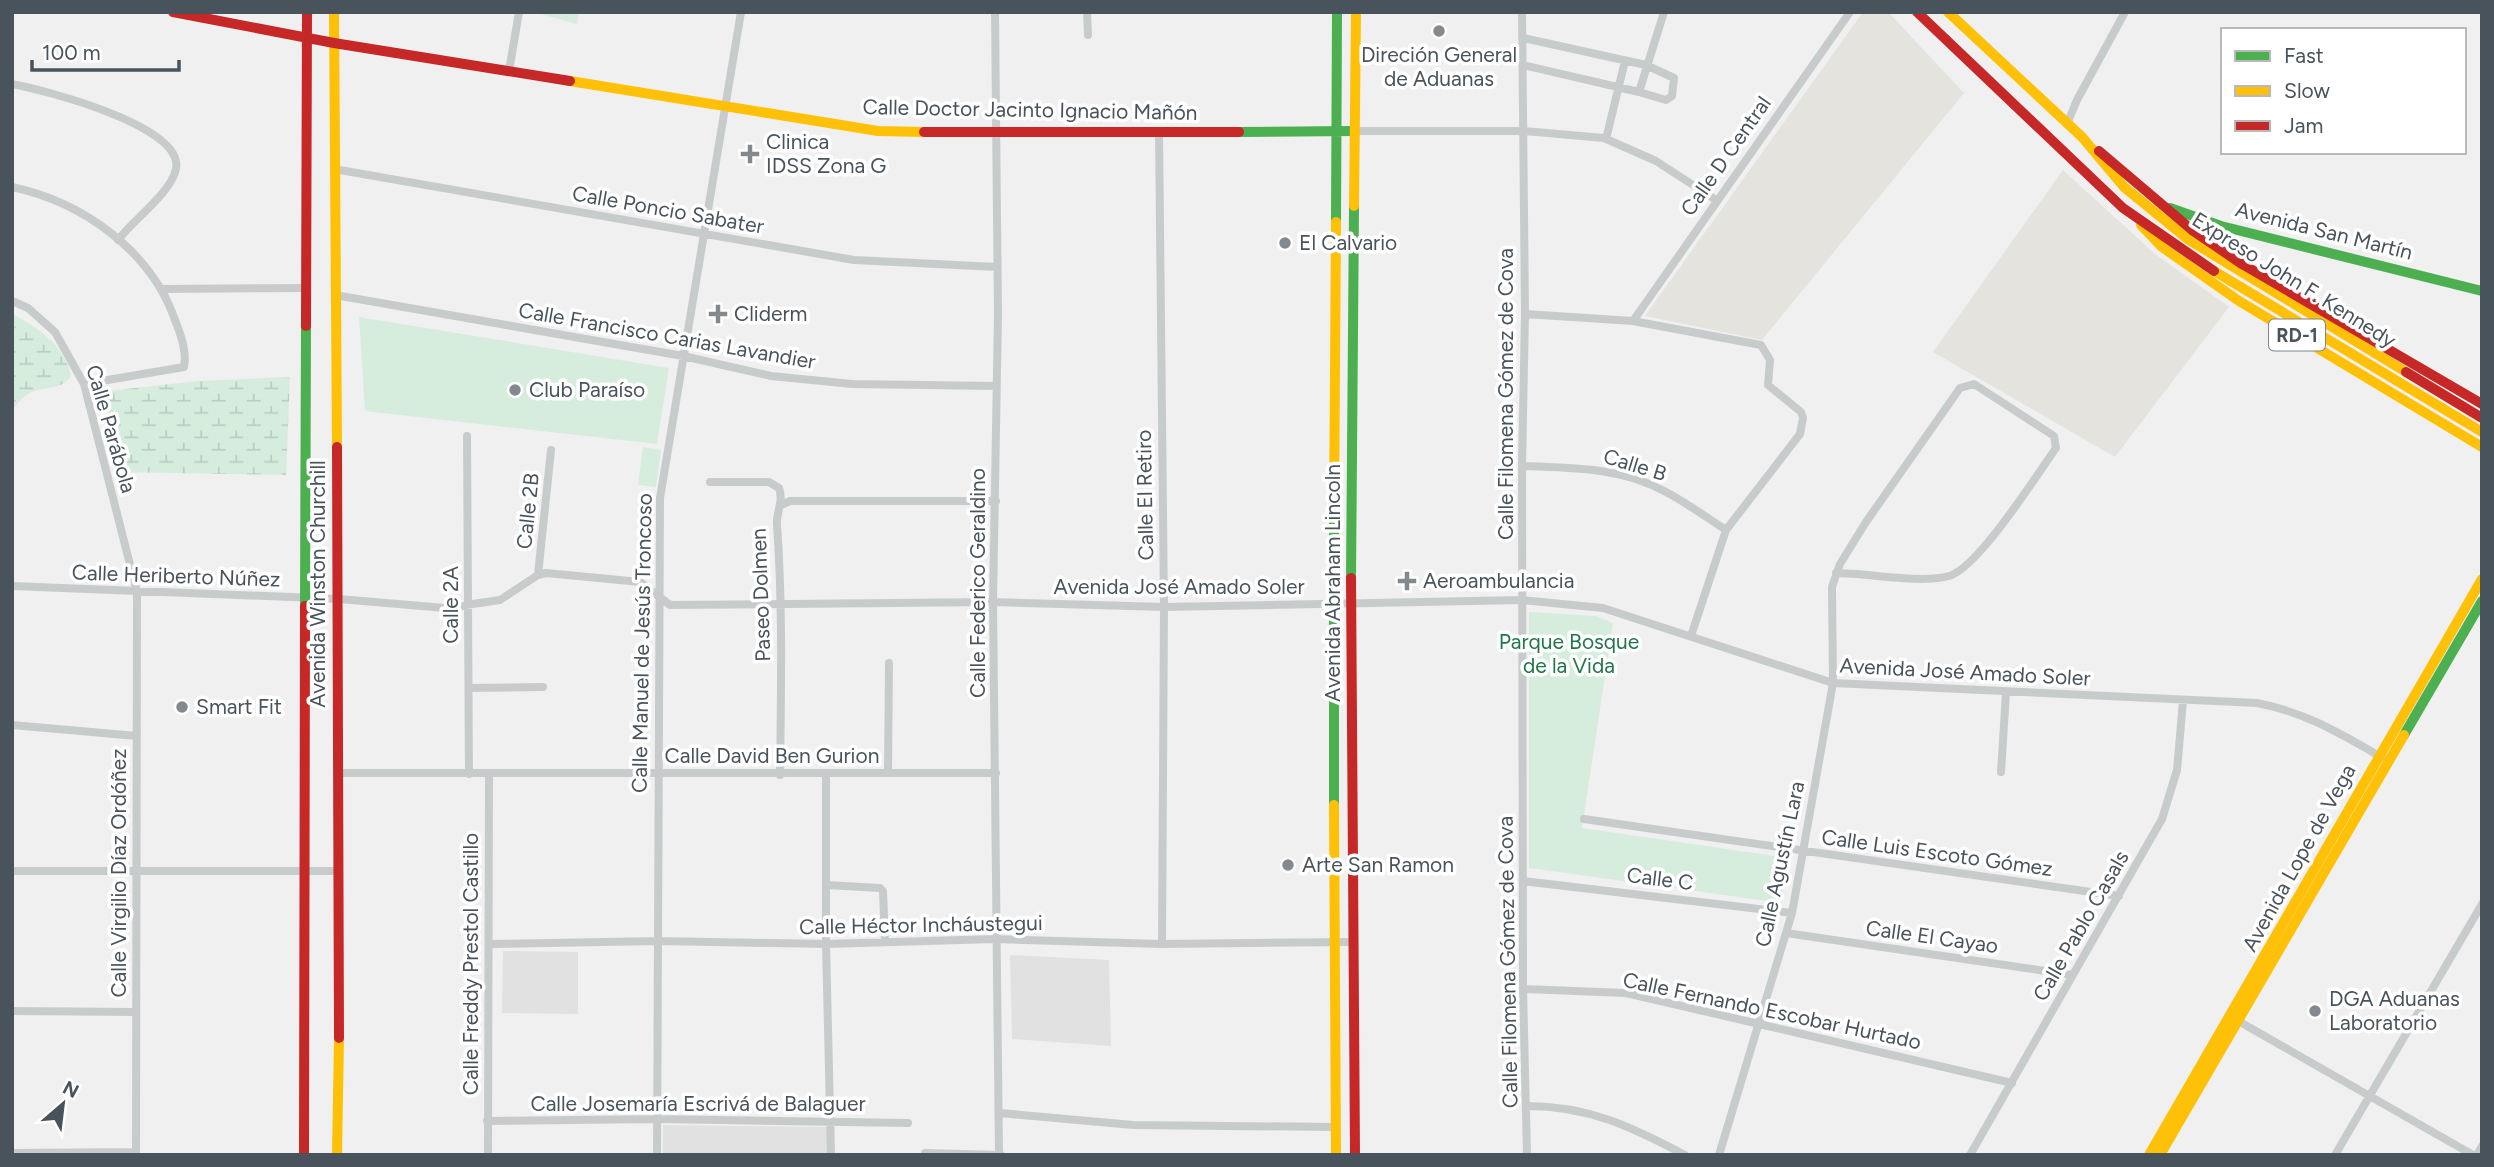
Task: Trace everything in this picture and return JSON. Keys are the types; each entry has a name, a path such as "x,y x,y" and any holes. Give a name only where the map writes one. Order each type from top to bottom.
{"main road":[{"name":"Calle Doctor Jacinto Ignacio Mañón","path":"173,12 334,43 877,131 1354,131"},
{"name":"Avenida Winston Churchill","path":"304,1155 307,12"},
{"name":"Avenida Winston Churchill","path":"334,12 340,871 337,1155"},
{"name":"Avenida Abraham Lincoln","path":"1336,1155 1334,604 1337,12"},
{"name":"Avenida Abraham Lincoln","path":"1355,1155 1351,604 1356,12"},
{"name":"Expreso John F. Kennedy","path":"1917,12 2123,208 2482,432"},
{"name":"Expreso John F. Kennedy","path":"1948,12 2082,137 2124,187 2252,288 2482,418"},
{"name":"RD-1","path":"2082,137 2192,230 2242,264 2482,404"},
{"name":"Avenida San Martín","path":"2158,203 2211,223 2482,290"},
{"name":"RD-1","path":"2123,208 2162,247 2239,301 2482,447"},
{"path":"2467,396 2471,405 2482,412"},
{"path":"2449,428 2462,429 2482,440"},
{"name":"Avenida Lope de Vega","path":"2160,1155 2482,579"},
{"name":"Avenida Lope de Vega","path":"2383,759 2482,601"},
{"name":"Avenida Lope de Vega","path":"2149,1155 2234,1019"}],"street":[{"path":"509,71 519,12"},
{"name":"Calle Manuel de Jesús Troncoso","path":"657,1155 657,596 660,498 741,12"},
{"name":"Calle Federico Geraldino","path":"995,12 997,267 993,603 999,1155"},
{"path":"1087,12 1088,35"},
{"name":"Calle Filomena Gómez de Cova","path":"1522,12 1525,314 1522,467 1523,989 1528,1106 1527,1155"},
{"path":"1639,92 1664,12"},
{"name":"Calle D Central","path":"1633,321 1850,12"},
{"path":"2067,124 2125,12"},
{"path":"1523,38 1646,65 1670,74 1675,85 1672,96 1666,100 1523,65"},
{"path":"1606,139 1625,61"},
{"path":"12,84 92,105 160,139 174,152 177,161 172,180 118,240"},
{"name":"Calle El Retiro","path":"1159,131 1164,607 1163,944"},
{"name":"Calle Doctor Jacinto Ignacio Mañón","path":"1354,131 1523,131 1606,139 1656,161 1716,201"},
{"name":"Calle Poncio Sabater","path":"334,169 854,260 997,267"},
{"path":"12,187 66,206 118,240 144,263 163,289 179,330 185,354 184,367 84,384"},
{"path":"163,289 306,288"},
{"name":"Calle Francisco Carias Lavandier","path":"335,295 683,356 771,376 838,383 996,386"},
{"name":"Calle Parábola","path":"12,300 28,308 55,332 84,384 137,592"},
{"path":"1525,314 1633,321 1761,345 1770,359 1768,384 1801,412 1803,418 1800,434 1726,530 1691,636"},
{"path":"1974,384 2054,436 2056,448 1994,534 1961,571 1938,578 1836,573 1866,522 1960,388 1974,384"},
{"name":"Calle 2A","path":"467,436 469,774"},
{"name":"Calle 2B","path":"538,575 551,450"},
{"name":"Calle B","path":"1522,467 1592,469 1637,479 1665,491 1726,530"},
{"path":"710,482 775,484 782,496 780,505"},
{"name":"Paseo Dolmen","path":"780,775 782,603 776,517 780,505 790,500 996,501"},
{"name":"Calle Agustín Lara","path":"1719,1155 1792,913 1833,683 1832,587 1836,573"},
{"name":"Avenida José Amado Soler","path":"538,575 572,574 623,578 643,583 670,605 993,603 1164,607 1522,600 1603,608 1833,683 2279,707 2305,715 2383,759"},
{"path":"339,599 468,607 500,600 538,575"},
{"name":"Calle Heriberto Núñez","path":"12,586 339,599"},
{"name":"Calle Virgilio Díaz Ordóñez","path":"136,1153 137,592"},
{"path":"888,773 889,663"},
{"path":"469,688 543,687"},
{"path":"2001,772 2006,693"},
{"name":"Calle Pablo Casals","path":"1970,1155 2162,819 2177,770 2183,701"},
{"path":"12,725 137,736"},
{"name":"Calle David Ben Gurion","path":"338,773 996,773"},
{"name":"Calle Freddy Prestol Castillo","path":"488,1155 489,774"},
{"path":"826,774 826,944 831,1155"},
{"name":"Calle Luis Escoto Gómez","path":"1584,819 1802,853 2119,896"},
{"path":"12,871 340,871"},
{"name":"Calle C","path":"1523,881 1792,913"},
{"path":"826,885 880,888 883,891 885,942"},
{"path":"2335,1155 2482,904"},
{"name":"Calle El Cayao","path":"1786,933 2073,975"},
{"name":"Calle Héctor Incháustegui","path":"490,944 826,944 995,939 1163,944 1352,942"},
{"name":"Calle Fernando Escobar Hurtado","path":"1523,989 1626,993 2012,1083"},
{"path":"12,1011 136,1012"},
{"path":"2234,1019 2475,1155 2482,1146"},
{"path":"1528,1106 1561,1106 1598,1115 1685,1155"},
{"path":"1000,1113 1133,1125 1335,1127"},
{"name":"Calle Josemaría Escrivá de Balaguer","path":"488,1121 658,1119 908,1123"},
{"path":"12,1153 136,1153"},
{"path":"925,1153 999,1155"}],"shaded area":[{"path":"1863,12 1888,12 1964,93 1762,340 1645,316"},
{"path":"2063,170 2155,254 2229,307 2115,457 1933,352"},
{"path":"503,951 578,952 578,1014 502,1013"},
{"path":"1010,955 1109,960 1111,1046 1012,1039"},
{"path":"663,1125 828,1127 827,1155 663,1155"}],"green space":[{"path":"533,12 579,12 577,24"},
{"path":"12,314 31,325 57,347 71,376 59,385 31,392 12,410"},
{"name":"Club Paraíso","path":"359,317 669,368 657,444 365,411"},
{"path":"290,377 286,475 118,472 100,392 197,381"},
{"path":"643,447 661,450 656,487 638,485"},
{"name":"Parque Bosque de la Vida","path":"1529,612 1596,616 1613,623 1582,828 1789,858 1781,903 1529,868"}],"traffic: fast":[{"path":"1336,222 1337,12"},
{"path":"1239,132 1354,131"},
{"path":"1351,578 1354,206"},
{"path":"2170,208 2221,226 2482,291"},
{"path":"305,606 306,326"},
{"path":"1334,518 1334,805"},
{"path":"2404,735 2482,601"}],"traffic: slow":[{"path":"334,12 337,447"},
{"path":"1354,206 1356,12"},
{"path":"1948,12 2082,137 2124,187 2189,240 2406,372"},
{"path":"570,81 878,131 924,132"},
{"path":"1334,518 1336,222"},
{"path":"2141,225 2162,247 2239,301 2482,447"},
{"path":"2214,271 2482,432"},
{"path":"2149,1155 2482,579"},
{"path":"2160,1155 2404,735"},
{"path":"1334,805 1336,1155"},
{"path":"337,1155 339,1038"}],"traffic: jam":[{"path":"173,12 334,43 570,81"},
{"path":"306,326 307,12"},
{"path":"1917,12 2123,208 2214,271"},
{"path":"924,132 1239,132"},
{"path":"2099,151 2192,230 2242,264 2482,404"},
{"path":"2406,372 2482,418"},
{"path":"337,447 339,1038"},
{"path":"1351,578 1355,1155"},
{"path":"304,1155 305,606"}],"place":[{"name":"Direción General de Aduanas","path":"1439,31"},
{"name":"Clinica IDSS Zona G","path":"750,154"},
{"name":"El Calvario","path":"1285,243"},
{"name":"Cliderm","path":"718,314"},
{"name":"Club Paraíso","path":"515,390"},
{"name":"Aeroambulancia","path":"1407,581"},
{"name":"Smart Fit","path":"182,707"},
{"name":"Arte San Ramon","path":"1288,865"},
{"name":"DGA Aduanas Laboratorio","path":"2315,1011"}]}
